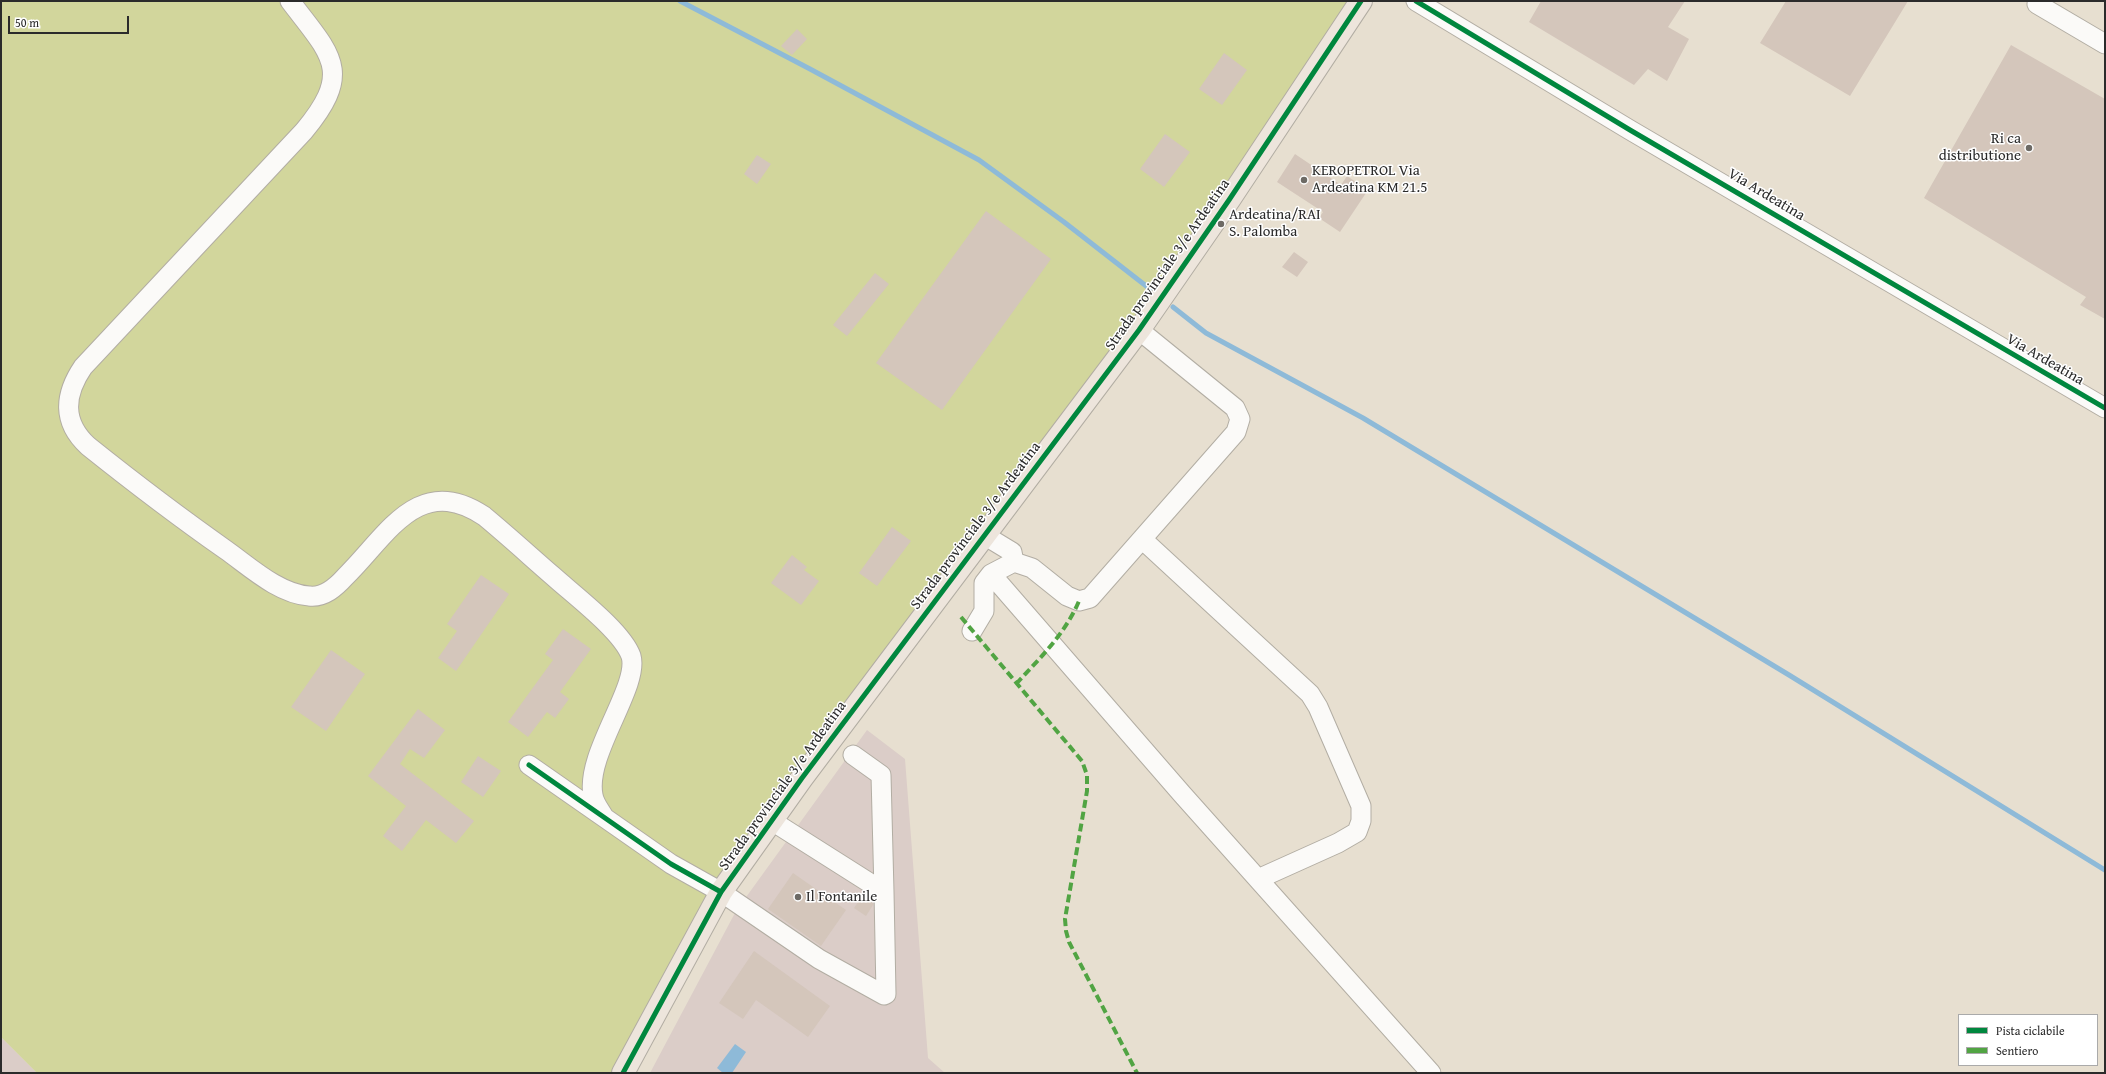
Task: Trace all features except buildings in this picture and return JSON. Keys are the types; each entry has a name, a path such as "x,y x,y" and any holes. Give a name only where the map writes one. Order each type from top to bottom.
{"main road":[{"name":"Strada provinciale 3/e Ardeatina","path":"623,1073 721,892 984,535 1139,330 1229,200 1362,1"}],"street":[{"path":"290,1 320,40 329,57 333,70 332,84 329,94 304,131 87,363 78,376 71,392 69,413 70,421 78,435 88,446 167,508 259,574 287,590 304,596 317,596 330,591 351,572 401,518 426,504 442,501 454,502 466,506 484,516 588,607 623,642 629,654 632,666 631,673 602,745 593,781 593,796 604,816"},
{"name":"Via Ardeatina","path":"1416,1 1630,130 2105,408"},
{"path":"2037,4 2105,44"},
{"path":"972,631 984,612 984,583 991,574 1014,562 1032,568 1067,596 1079,601 1090,598 1236,432 1240,419 1235,408 1139,330"},
{"path":"984,535 1012,552 1014,562"},
{"path":"1142,540 1310,694 1361,806 1361,821 1357,832 1338,843 1258,879"},
{"path":"991,574 1430,1073"},
{"path":"529,765 671,864 721,892 819,959 881,996 886,994 881,775 853,756"},
{"path":"772,821 884,892"}],"shaded area":[{"path":"867,730 905,759 928,1058 945,1073 650,1073 736,911"},
{"path":"1,1037 37,1073 1,1073"}],"green space":[{"path":"1,1 1361,1 1139,330 772,821 623,1073 37,1073 1,1037"}],"water":[{"path":"735,1044 746,1052 732,1073 723,1073 717,1068"}],"waterway":[{"path":"680,1 979,160 1064,222 1150,289"},
{"path":"1173,307 1206,333 1363,418 1789,675 2105,870"}],"marked path":[{"path":"1016,684 1059,635 1067,624 1079,601"},
{"path":"961,617 1082,761 1087,775 1087,791 1065,919 1066,931 1069,942 1137,1073"}],"cycle path":[{"path":"623,1073 721,892 802,778 1139,330 1229,200 1361,1"},
{"path":"1416,1 1630,130 2105,408"},
{"path":"529,765 671,864 721,892"}],"place":[{"name":"Ri ca distributione","path":"2029,148"},
{"name":"KEROPETROL Via Ardeatina KM 21.5","path":"1304,180"},
{"name":"Ardeatina/RAI S. Palomba","path":"1221,224"},
{"name":"Il Fontanile","path":"798,897"}]}
